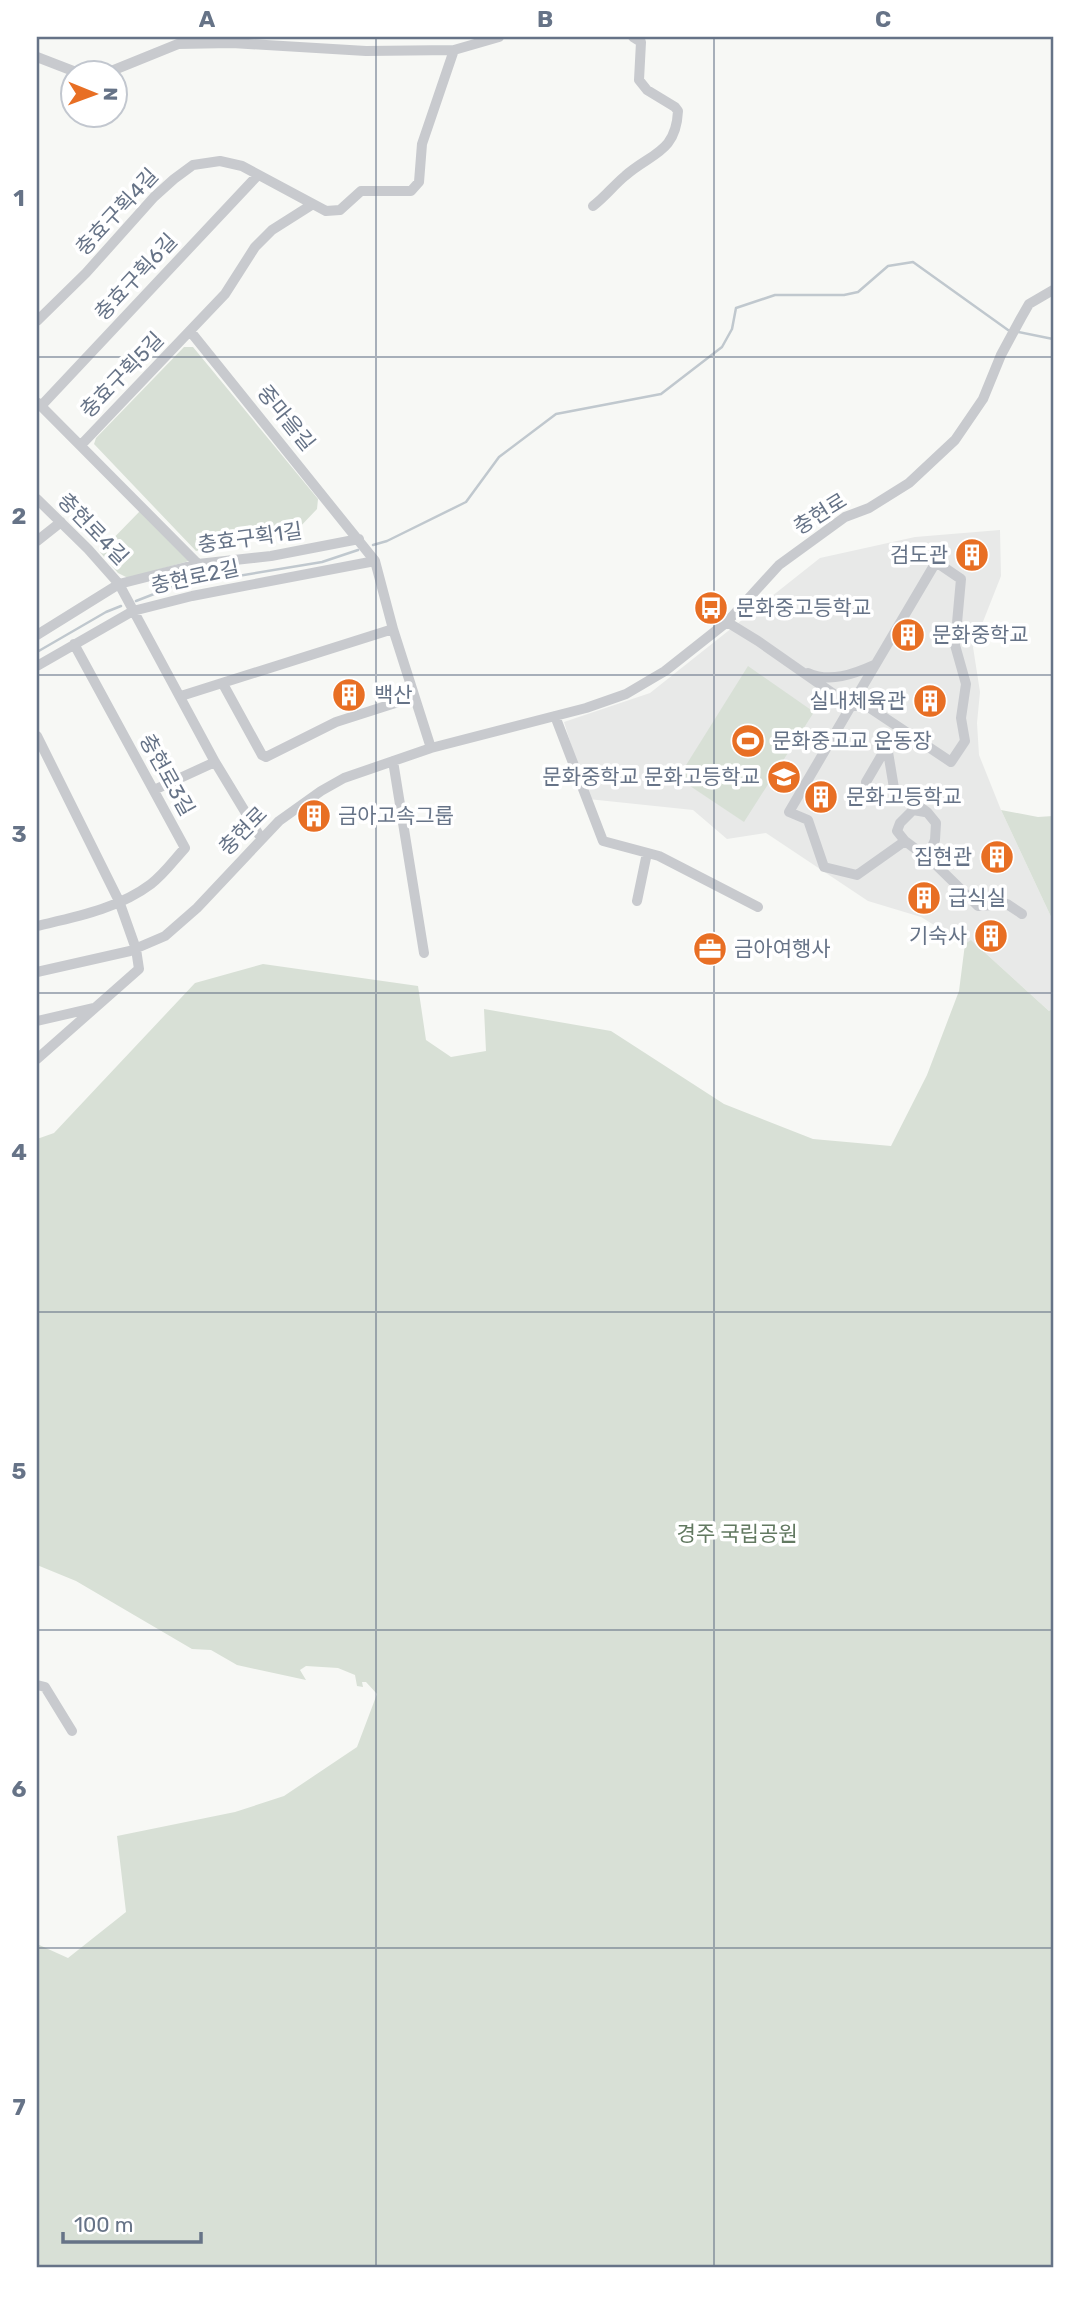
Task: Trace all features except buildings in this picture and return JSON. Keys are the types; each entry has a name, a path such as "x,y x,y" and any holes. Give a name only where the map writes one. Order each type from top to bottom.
{"street":[{"path":"130,63 178,44 232,43 366,51 454,50 499,37"},
{"path":"593,206 626,175 666,147 673,135 678,111 647,90 639,80 641,42 634,37"},
{"name":"충효구획4길","path":"37,321 107,250 154,197 187,169 200,163 220,162 242,166 326,211 340,209 361,191 411,191 419,182 422,144 454,50"},
{"path":"37,57 60,66"},
{"name":"충효구획6길","path":"39,404 258,175"},
{"path":"190,331 225,293 255,247 272,229 313,204"},
{"name":"충현로","path":"37,972 136,949 165,936 279,821 320,791 344,778 430,748 555,716 626,694 665,671 727,622 779,565 845,517 869,508 909,483 955,440 983,399 1029,304 1053,290"},
{"name":"충효구획5길","path":"81,445 190,331"},
{"name":"중마을길","path":"190,331 375,561 430,748"},
{"name":"충효구획5길","path":"39,404 198,564"},
{"name":"충현로4길","path":"37,499 119,584 215,762 261,838"},
{"path":"37,541 61,522"},
{"name":"충효구획1길","path":"37,635 119,584 198,564 271,556 359,539"},
{"name":"충현로2길","path":"37,666 133,611 192,596 375,561"},
{"path":"727,622 851,706 867,706 951,762 965,741 961,718 966,684 955,645 961,579 936,562 875,665 851,706 789,812 808,820 824,867 858,875 905,841"},
{"path":"181,696 393,629"},
{"name":"충현로3길","path":"37,926 96,911 149,885 185,848 74,644"},
{"path":"791,666 813,676 847,677 875,665"},
{"path":"223,684 262,755 267,757 274,756 336,722 414,697"},
{"path":"555,716 603,841 659,856 758,907"},
{"path":"37,736 118,901 136,949 139,969 37,1059"},
{"path":"866,782 887,746 894,788 927,812 936,823 935,840 927,858"},
{"path":"393,761 424,953"},
{"path":"154,790 215,762"},
{"path":"927,812 913,810 906,816 897,831 905,841 978,906 1007,904 1022,914"},
{"path":"636,901 647,853"},
{"path":"37,1021 99,1005"},
{"path":"37,1685 45,1687 72,1731"}],"shaded area":[{"name":"문화중학교 문화고등학교","path":"1000,530 1001,576 973,647 980,692 977,723 979,755 1001,810 1053,921 1053,1008 1049,1011 972,941 965,944 921,917 868,901 766,833 727,839 693,810 588,799 564,722 650,693 820,558 915,537"}],"green space":[{"path":"184,347 193,347 318,499 317,509 297,530 196,551 94,444 96,438"},
{"path":"140,511 189,561 128,578 118,573 100,552"},
{"name":"문화중고교 운동장","path":"748,666 814,712 744,822 678,778"},
{"path":"1001,810 1038,817 1053,816 1053,921"},
{"name":"경주 국립공원","path":"971,940 1049,1011 1053,1008 1053,2268 37,2268 37,1944 68,1958 126,1912 117,1836 235,1812 284,1796 357,1747 377,1694 366,1682 362,1682 363,1687 357,1686 355,1675 338,1668 306,1666 300,1670 306,1680 237,1665 211,1650 192,1649 76,1581 37,1565 37,1139 54,1133 195,983 263,964 418,986 426,1040 451,1057 486,1051 484,1009 611,1031 724,1104 813,1139 891,1146 927,1075 959,991 965,944"}],"waterway":[{"path":"373,545 387,541 466,502 499,457 556,414 661,394 722,347 732,329 736,308 775,295 844,295 858,292 888,266 913,262 1008,330 1053,339"},
{"path":"136,601 172,587 322,562 358,550"},
{"path":"37,652 121,606"}],"place":[{"name":"검도관","path":"972,555"},
{"name":"문화중고등학교","path":"711,608"},
{"name":"문화중학교","path":"908,635"},
{"name":"백산","path":"349,695"},
{"name":"실내체육관","path":"930,701"},
{"name":"문화중고교 운동장","path":"748,741"},
{"name":"문화중학교 문화고등학교","path":"784,777"},
{"name":"문화고등학교","path":"821,797"},
{"name":"금아고속그룹","path":"314,816"},
{"name":"집현관","path":"997,857"},
{"name":"급식실","path":"924,898"},
{"name":"기숙사","path":"991,936"},
{"name":"금아여행사","path":"710,949"}]}
